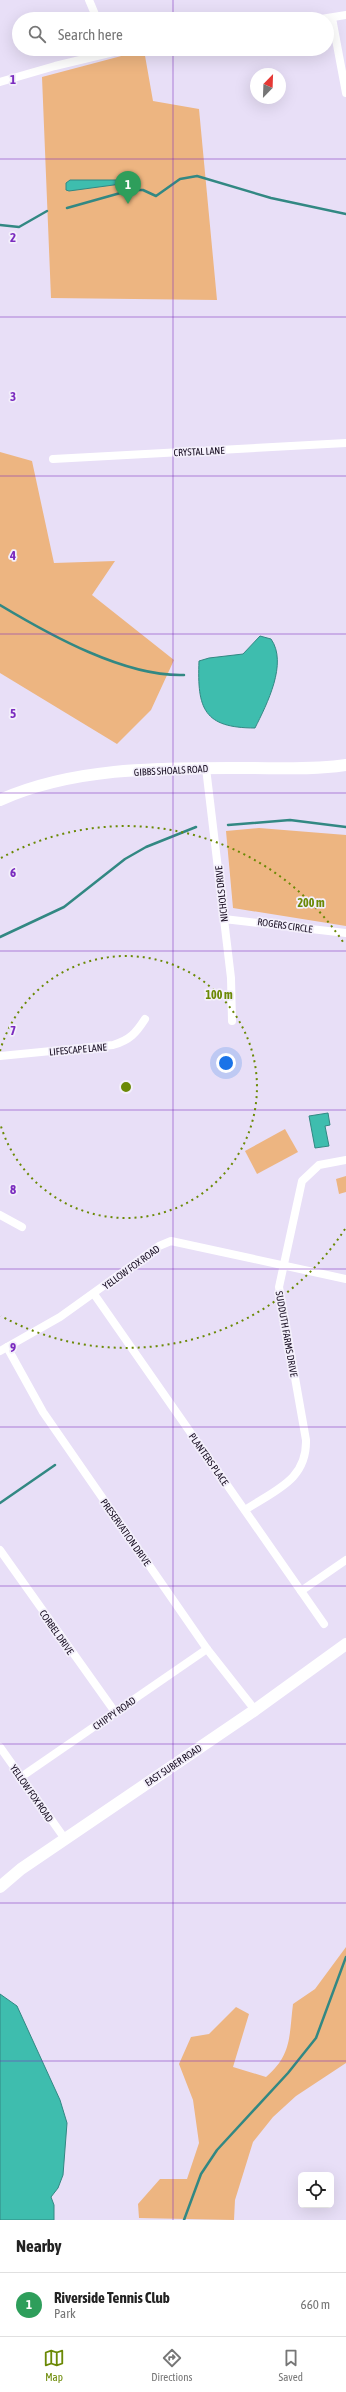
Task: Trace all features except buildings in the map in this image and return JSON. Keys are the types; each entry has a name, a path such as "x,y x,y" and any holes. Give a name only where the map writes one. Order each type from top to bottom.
{"street":[{"path":"89,0 94,12"},
{"path":"334,18 346,15"},
{"path":"334,29 346,93"},
{"path":"0,82 90,56"},
{"name":"CRYSTAL LANE","path":"53,459 346,443"},
{"name":"GIBBS SHOALS ROAD","path":"0,800 34,786 70,778 151,770 206,768 298,768 346,765"},
{"name":"NICHOLS DRIVE","path":"206,768 233,1001 232,1021"},
{"name":"ROGERS CIRCLE","path":"224,919 346,933"},
{"name":"LIFESCAPE LANE","path":"0,1056 114,1046 127,1041 136,1034 145,1019"},
{"name":"SUDDUTH FARMS DRIVE","path":"245,1510 298,1472 306,1453 306,1440 279,1287 302,1181 319,1165 346,1160"},
{"path":"0,1215 22,1227"},
{"name":"YELLOW FOX ROAD","path":"4,1349 60,1317 159,1246 171,1241 284,1264 346,1279"},
{"name":"PLANTERS PLACE","path":"94,1294 324,1624"},
{"name":"PRESERVATION DRIVE","path":"4,1349 42,1412 207,1649 255,1710"},
{"name":"CORBEL DRIVE","path":"0,1550 115,1712"},
{"path":"301,1591 346,1560"},
{"name":"EAST SUBER ROAD","path":"0,1887 21,1869 255,1710 346,1644"},
{"name":"CHIPPY ROAD","path":"21,1777 207,1649"},
{"name":"YELLOW FOX ROAD","path":"0,1747 64,1839"}],"shaded area":[{"path":"121,56 145,56 153,101 199,109 217,300 51,298 42,77"},
{"path":"70,180 126,181 121,184 69,191 66,190 66,183"},
{"path":"0,452 32,461 54,563 115,561 92,595 174,660 151,710 117,744 0,673"},
{"path":"260,636 271,639 276,649 277,671 270,696 255,728 224,724 214,719 207,712 202,703 199,678 199,661 209,658 243,654"},
{"path":"259,828 346,835 346,926 233,908 226,831"},
{"path":"328,1113 330,1125 325,1126 329,1146 315,1148 309,1116"},
{"path":"285,1129 298,1152 257,1174 245,1151"},
{"path":"346,1176 346,1192 339,1194 336,1179"},
{"path":"346,1947 346,2063 296,2096 273,2117 253,2142 235,2200 234,2220 139,2218 138,2204 160,2179 187,2179 199,2143 193,2100 179,2064 191,2037 209,2034 236,2007 249,2014 233,2067 266,2077 281,2061 285,2053 290,2035 293,2004 315,1989"},
{"path":"0,1994 17,2006 60,2100 67,2123 63,2175 58,2188 51,2197 54,2205 54,2220 0,2220"}],"waterway":[{"path":"67,208 131,190 143,190 156,196 180,179 197,176 271,198 346,214"},
{"path":"0,225 19,227 47,211"},
{"path":"0,605 65,641 113,662 161,674 184,675"},
{"path":"228,825 290,820 346,827"},
{"path":"0,937 64,907 125,859 146,847 196,827"},
{"path":"0,1503 55,1465"},
{"path":"184,2220 201,2174 217,2150 288,2073 316,2038 346,1957"}],"place":[{"name":"Riverside Tennis Club","path":"128,204"}]}
